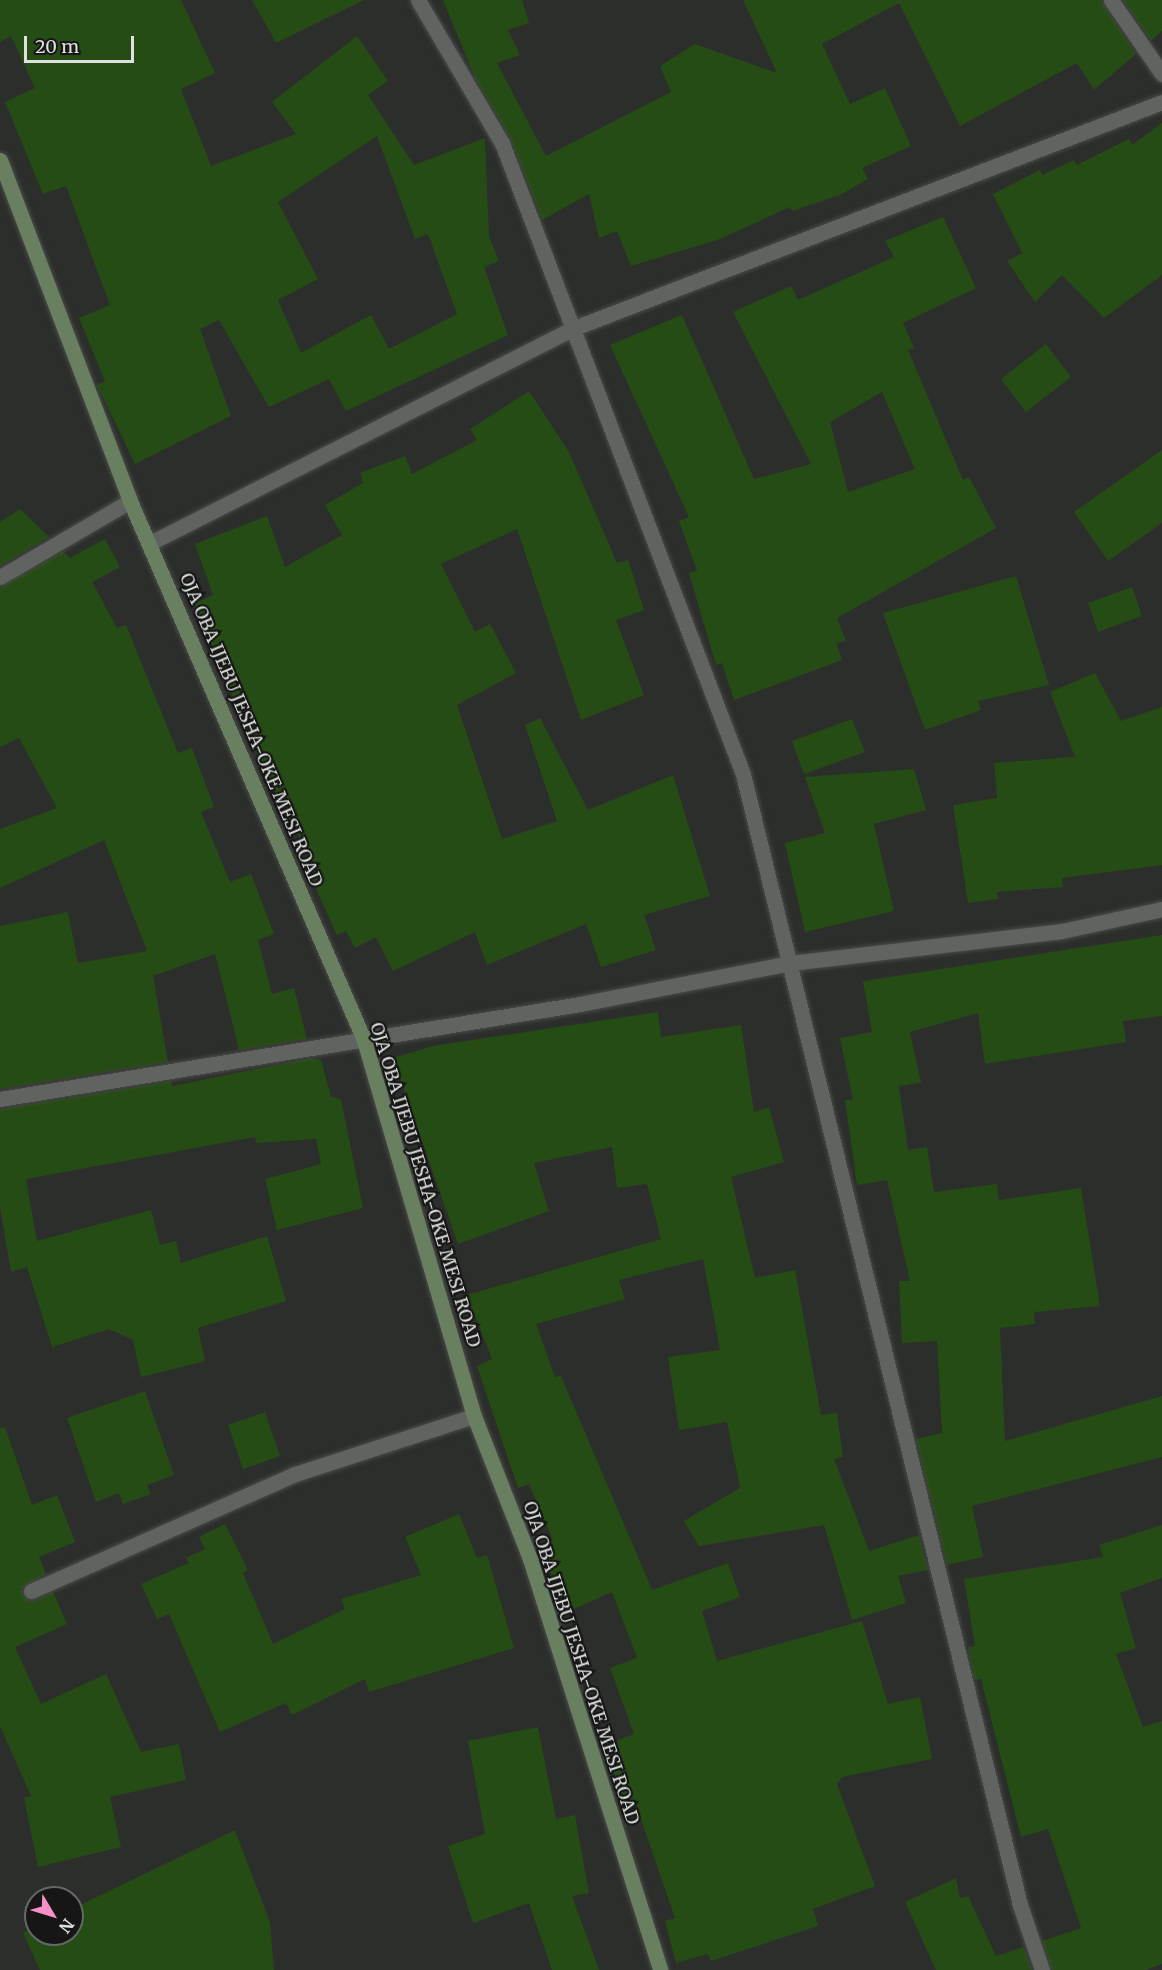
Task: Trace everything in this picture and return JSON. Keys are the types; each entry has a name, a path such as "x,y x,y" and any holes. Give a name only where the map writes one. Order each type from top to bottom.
{"main road":[{"name":"OJA OBA IJEBU JESHA-OKE MESI ROAD","path":"0,160 130,501 364,1040 474,1416 530,1559 660,1970"}],"street":[{"path":"418,0 502,143 569,330 743,774 1020,1905 1042,1970"},
{"path":"1112,0 1162,74"},
{"path":"150,543 569,330 1162,102"},
{"path":"0,577 130,501"},
{"path":"0,1099 364,1040 790,963 1051,933 1162,909"},
{"path":"32,1590 295,1474 474,1416"}],"building":[{"path":"0,0 181,0 215,73 181,89 211,166 296,134 272,102 357,36 388,81 368,95 414,165 485,138 489,236 499,261 484,267 508,335 346,411 329,379 269,407 219,320 200,329 231,416 135,464 97,385 105,381 79,318 110,305 66,186 43,194 5,102 35,88 11,36 0,42","holes":["377,136 415,239 428,234 457,314 389,349 371,315 301,353 278,300 318,279 278,202"]},
{"path":"252,0 364,0 276,43"},
{"path":"443,0 522,0 529,23 508,30 520,55 497,63 546,156 671,92 660,66 695,44 777,73 743,0 1101,0 1136,54 1094,90 1077,63 960,126 899,3 822,44 850,104 885,88 911,146 862,168 868,179 840,195 792,211 790,207 720,239 631,266 617,231 599,238 589,194 542,220 511,140 475,78"},
{"path":"1123,0 1162,0 1162,31 1151,41"},
{"path":"1162,123 1162,275 1104,318 1062,275 1035,302 1007,261 1022,253 993,194 1040,170 1042,175 1074,160 1077,165 1129,139 1132,145"},
{"path":"943,217 976,288 903,323 914,348 908,350 963,480 969,477 996,528 837,618 846,641 836,643 842,660 734,700 722,663 716,665 689,573 697,571 679,521 689,517 610,345 682,315 754,479 811,464 733,312 791,286 798,300 894,257 885,241","holes":["882,392 915,469 848,492 830,422"]},
{"path":"1046,344 1071,377 1026,412 1001,379"},
{"path":"529,391 569,452 617,563 628,560 644,610 616,620 644,695 581,720 517,529 441,564 475,632 490,624 516,673 457,705 502,839 557,821 525,725 540,718 588,810 673,775 710,896 644,915 656,950 601,967 586,924 487,965 475,932 393,971 376,937 355,948 346,931 337,935 309,873 317,870 269,782 193,604 213,595 195,544 267,516 285,567 342,535 325,505 363,483 360,473 405,456 412,474 477,440 470,429"},
{"path":"1162,450 1162,523 1108,561 1074,512"},
{"path":"20,509 49,537 0,566 0,522"},
{"path":"105,539 120,567 92,582 117,628 126,625 178,753 192,748 214,807 201,812 230,882 251,874 274,934 258,940 272,994 294,988 307,1039 239,1050 215,954 153,976 168,1062 0,1089 0,926 68,912 78,963 147,951 104,840 0,888 0,829 57,808 19,738 0,747 0,587 63,551 70,558"},
{"path":"1016,576 1049,685 978,701 981,710 925,730 883,613"},
{"path":"1132,587 1142,616 1098,632 1088,603"},
{"path":"1095,673 1121,721 1162,707 1162,865 1062,878 1063,887 997,892 998,899 968,903 953,805 997,798 994,763 1075,757 1050,692"},
{"path":"852,719 865,752 804,774 792,741"},
{"path":"914,769 926,810 874,824 894,911 805,932 785,843 825,833 805,777"},
{"path":"1162,935 1162,1016 1123,1021 1126,1042 985,1064 978,1013 910,1032 921,1083 899,1086 908,1150 927,1147 934,1192 997,1184 999,1200 1081,1188 1100,1306 1034,1312 1035,1324 1000,1328 1005,1441 1162,1396 1162,1457 972,1506 983,1557 947,1565 916,1439 942,1433 937,1341 902,1343 899,1281 910,1281 887,1180 857,1185 845,1100 853,1100 840,1038 872,1032 863,981"},
{"path":"658,1012 661,1037 741,1025 754,1112 769,1107 784,1162 731,1177 755,1278 795,1270 821,1415 837,1413 843,1457 834,1459 869,1551 919,1535 928,1570 898,1576 906,1603 852,1620 824,1525 699,1546 684,1521 740,1488 727,1422 679,1430 668,1357 720,1350 703,1259 619,1280 625,1299 536,1324 555,1377 561,1376 652,1590 728,1563 740,1597 702,1611 717,1661 862,1621 888,1704 920,1697 932,1759 842,1777 837,1784 875,1886 813,1909 818,1926 711,1961 708,1954 676,1963 665,1921 675,1918 636,1805 627,1808 603,1746 634,1734 610,1668 637,1658 612,1592 567,1612 539,1546 553,1540 529,1484 518,1488 477,1366 492,1359 467,1295 661,1239 647,1184 617,1188 612,1147 534,1163 549,1211 458,1244 393,1058 433,1046"},
{"path":"311,1058 321,1060 331,1097 341,1099 363,1208 277,1230 265,1179 321,1164 316,1139 256,1143 255,1137 26,1179 37,1241 151,1210 160,1245 176,1241 181,1263 267,1236 286,1301 198,1328 205,1361 141,1377 133,1340 109,1329 52,1347 27,1267 11,1272 0,1207 0,1109 171,1081 172,1086"},
{"path":"145,1391 174,1475 147,1485 151,1494 123,1504 119,1493 96,1502 67,1418"},
{"path":"265,1412 280,1456 243,1469 228,1425"},
{"path":"5,1427 32,1505 57,1495 75,1542 39,1557 46,1574 21,1589 31,1601 53,1592 67,1624 15,1647 41,1704 106,1674 141,1752 179,1744 186,1780 110,1797 121,1847 38,1867 24,1798 31,1796 0,1726 0,1428"},
{"path":"459,1514 477,1558 487,1555 514,1648 369,1692 365,1679 292,1715 286,1703 220,1732 169,1614 157,1619 141,1584 189,1563 186,1558 205,1549 199,1537 225,1524 248,1570 243,1573 273,1644 345,1609 341,1599 421,1575 405,1537"},
{"path":"1162,1525 1162,1578 1120,1593 1136,1648 1116,1654 1143,1727 1162,1721 1162,1964 1146,1970 1052,1970 1042,1941 1081,1928 1048,1829 1021,1837 981,1679 975,1680 971,1663 968,1647 975,1646 964,1579 1103,1557 1099,1545"},
{"path":"538,1727 556,1819 575,1815 589,1893 572,1896 599,1970 552,1970 529,1903 473,1923 448,1846 485,1834 468,1741"},
{"path":"235,1830 270,1922 274,1970 40,1970 29,1946 84,1946 84,1903"},
{"path":"956,1878 960,1898 968,1896 996,1956 1024,1947 1032,1970 936,1970 905,1902"}]}
